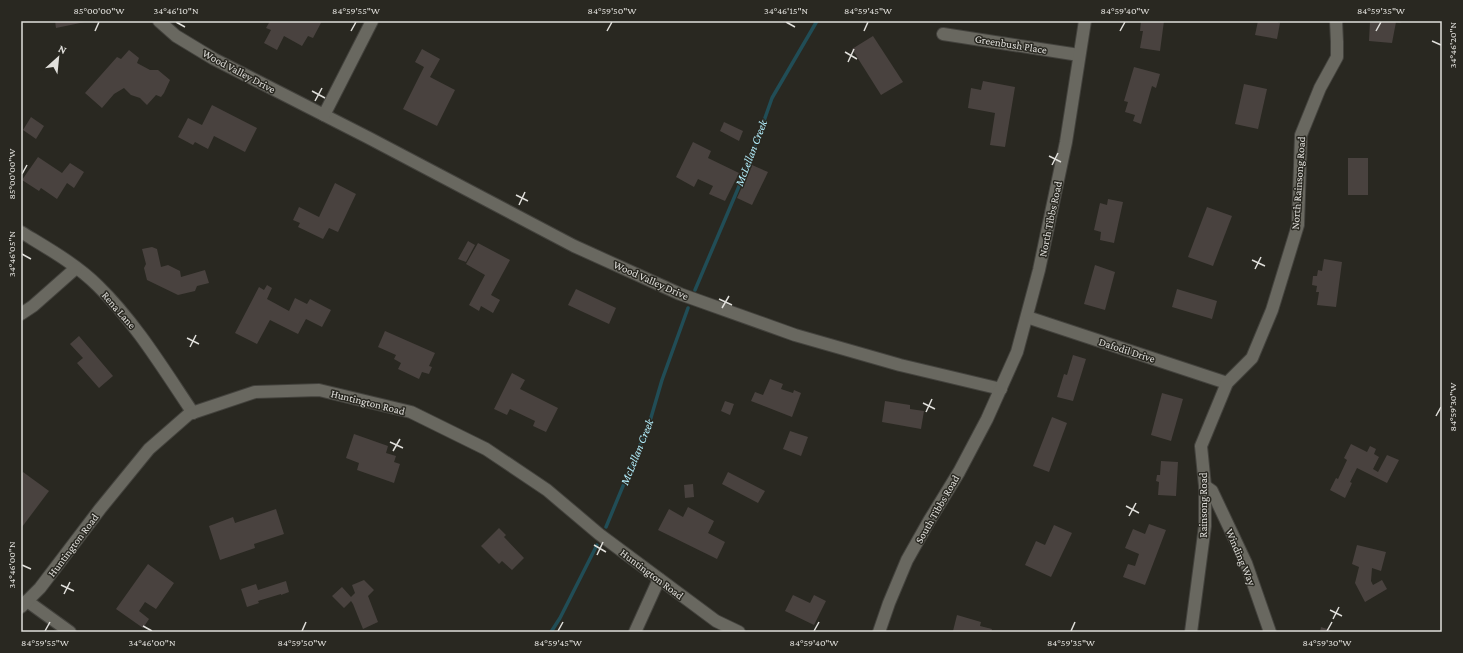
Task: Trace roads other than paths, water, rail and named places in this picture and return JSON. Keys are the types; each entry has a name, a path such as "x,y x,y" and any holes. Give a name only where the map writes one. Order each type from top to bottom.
{"street":[{"name":"Wood Valley Drive","path":"159,21 176,36 214,59 574,246 680,294 817,341 900,365 1001,389"},
{"path":"324,115 372,21"},
{"name":"North Tibbs Road","path":"1001,389 1017,352 1039,270 1066,142 1085,21"},
{"name":"North Rainsong Road","path":"1228,383 1252,358 1272,310 1296,232 1298,224 1301,135 1320,88 1337,57 1336,21"},
{"name":"Greenbush Place","path":"943,34 1079,55"},
{"name":"Rena Lane","path":"21,232 76,268 98,286 137,331 193,412"},
{"path":"21,314 33,306 76,268"},
{"name":"Dafodil Drive","path":"1027,317 1228,383"},
{"name":"Rainsong Road","path":"1191,632 1205,526 1205,486 1201,446 1228,383"},
{"name":"South Tibbs Road","path":"879,632 889,603 908,560 929,521 959,472 1001,389"},
{"name":"Huntington Road","path":"24,604 40,588 149,449 189,414 255,392 319,390 411,412 486,449 547,490 599,534 716,621 739,632"},
{"name":"Winding Way","path":"1205,486 1212,492 1246,563 1270,632"},
{"path":"635,632 659,579"},
{"path":"24,604 70,632"}],"waterway":[{"name":"McLellan Creek","path":"695,290 751,158 772,98 817,21"},
{"name":"McLellan Creek","path":"606,527 650,421 662,380 688,308"},
{"name":"McLellan Creek","path":"551,632 560,618 597,545"}]}
